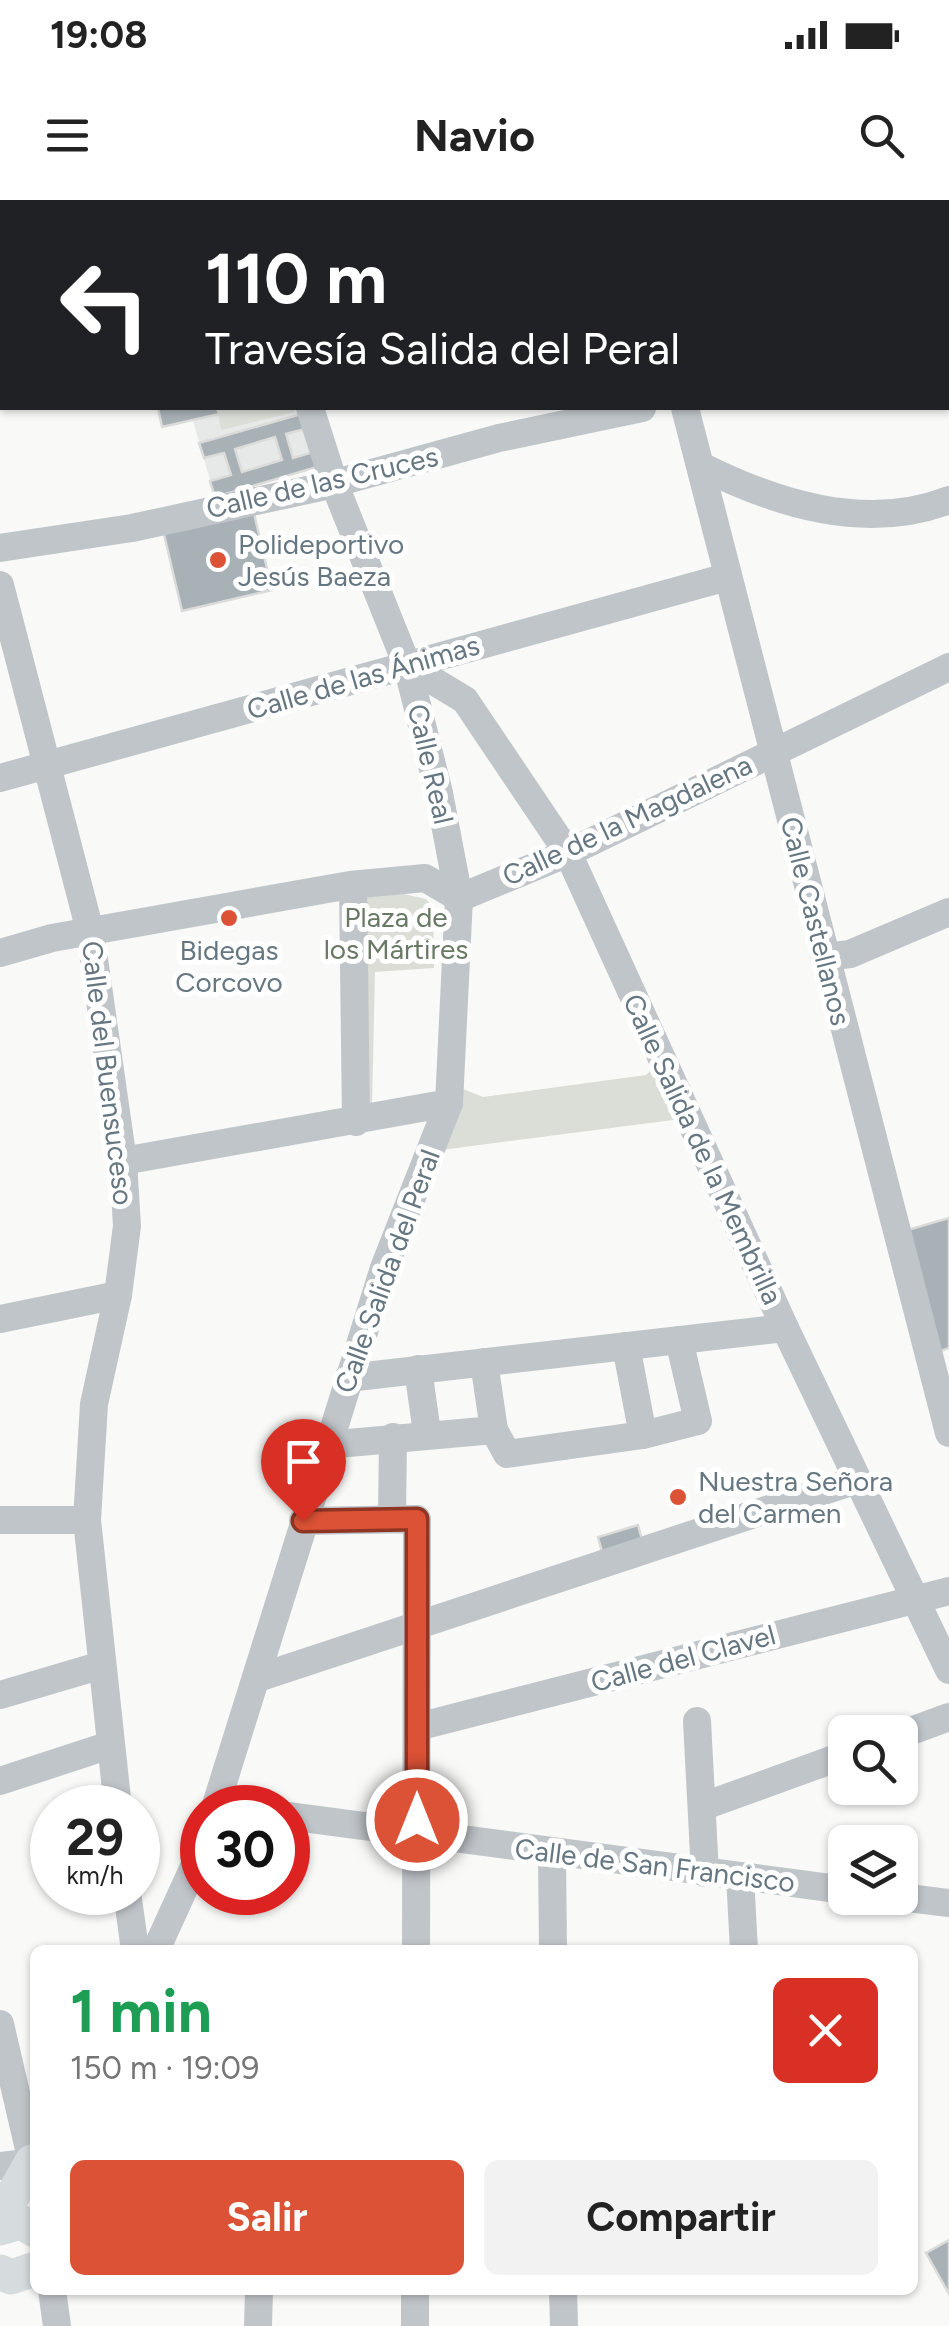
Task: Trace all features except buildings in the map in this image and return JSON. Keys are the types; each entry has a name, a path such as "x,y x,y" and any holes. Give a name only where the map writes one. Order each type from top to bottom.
{"main road":[{"path":"27,2166 0,2219 30,2227"}],"street":[{"name":"Calle Real","path":"311,410 334,483 407,665 460,898"},
{"name":"Calle de las Cruces","path":"0,548 132,528 334,483 499,438 632,410"},
{"name":"Calle Castellanos","path":"685,410 824,956 939,1352 949,1433"},
{"path":"701,466 795,504 835,512 892,514 949,500"},
{"name":"Calle de las Ánimas","path":"0,778 727,577"},
{"name":"Calle del Buensuceso","path":"0,585 90,931 123,1160 127,1226 118,1295 94,1404 87,1520 115,1785"},
{"name":"Calle Salida de la Membrilla","path":"407,665 466,700 568,852 785,1328 949,1670"},
{"name":"Calle de la Magdalena","path":"460,898 568,852 949,668"},
{"path":"0,953 90,931 353,885 424,878 460,898"},
{"path":"353,885 356,1122"},
{"name":"Calle Salida del Peral","path":"223,1785 384,1268 449,1103 460,898"},
{"path":"824,956 850,954 949,912"},
{"path":"123,1160 449,1103"},
{"path":"0,1319 118,1295"},
{"path":"348,1378 785,1328"},
{"path":"484,1362 494,1430 507,1454 643,1435 698,1421 679,1340"},
{"path":"626,1346 643,1435"},
{"path":"418,1369 426,1433"},
{"path":"326,1446 426,1433 494,1430"},
{"path":"393,1437 417,1622 416,1945"},
{"path":"258,1678 417,1622 857,1480"},
{"path":"303,1521 405,1519"},
{"path":"0,1520 87,1520"},
{"name":"Calle del Clavel","path":"417,1727 949,1590"},
{"path":"0,1695 102,1664"},
{"path":"918,1728 949,1717"},
{"path":"697,1721 705,1873"},
{"path":"0,1781 110,1744"},
{"path":"704,1806 828,1761"},
{"name":"Calle de San Francisco","path":"310,1819 828,1888"},
{"path":"552,1852 553,1945"},
{"path":"740,1876 744,1945"},
{"path":"158,1945 180,1897"},
{"path":"918,1899 949,1903"},
{"path":"131,1915 135,1945"},
{"path":"0,2024 27,2166"},
{"path":"258,2326 259,2295"},
{"path":"415,2295 415,2326"},
{"path":"564,2295 564,2326"}],"shaded area":[{"path":"217,410 300,410 317,467 215,497 193,421 218,415"}],"green space":[{"path":"217,410 295,412 221,430"},
{"name":"Plaza de los Mártires","path":"399,893 426,899 433,907 434,968 375,972 372,1109 348,1113 356,899"},
{"path":"653,1068 681,1119 441,1150 456,1086 483,1097 646,1075"}],"place":[{"name":"Polideportivo Jesús Baeza","path":"218,560"},
{"name":"Bidegas Corcovo","path":"229,918"},
{"name":"Nuestra Señora del Carmen","path":"678,1497"}],"route":[{"path":"303,1521 417,1519 417,1820"}]}
